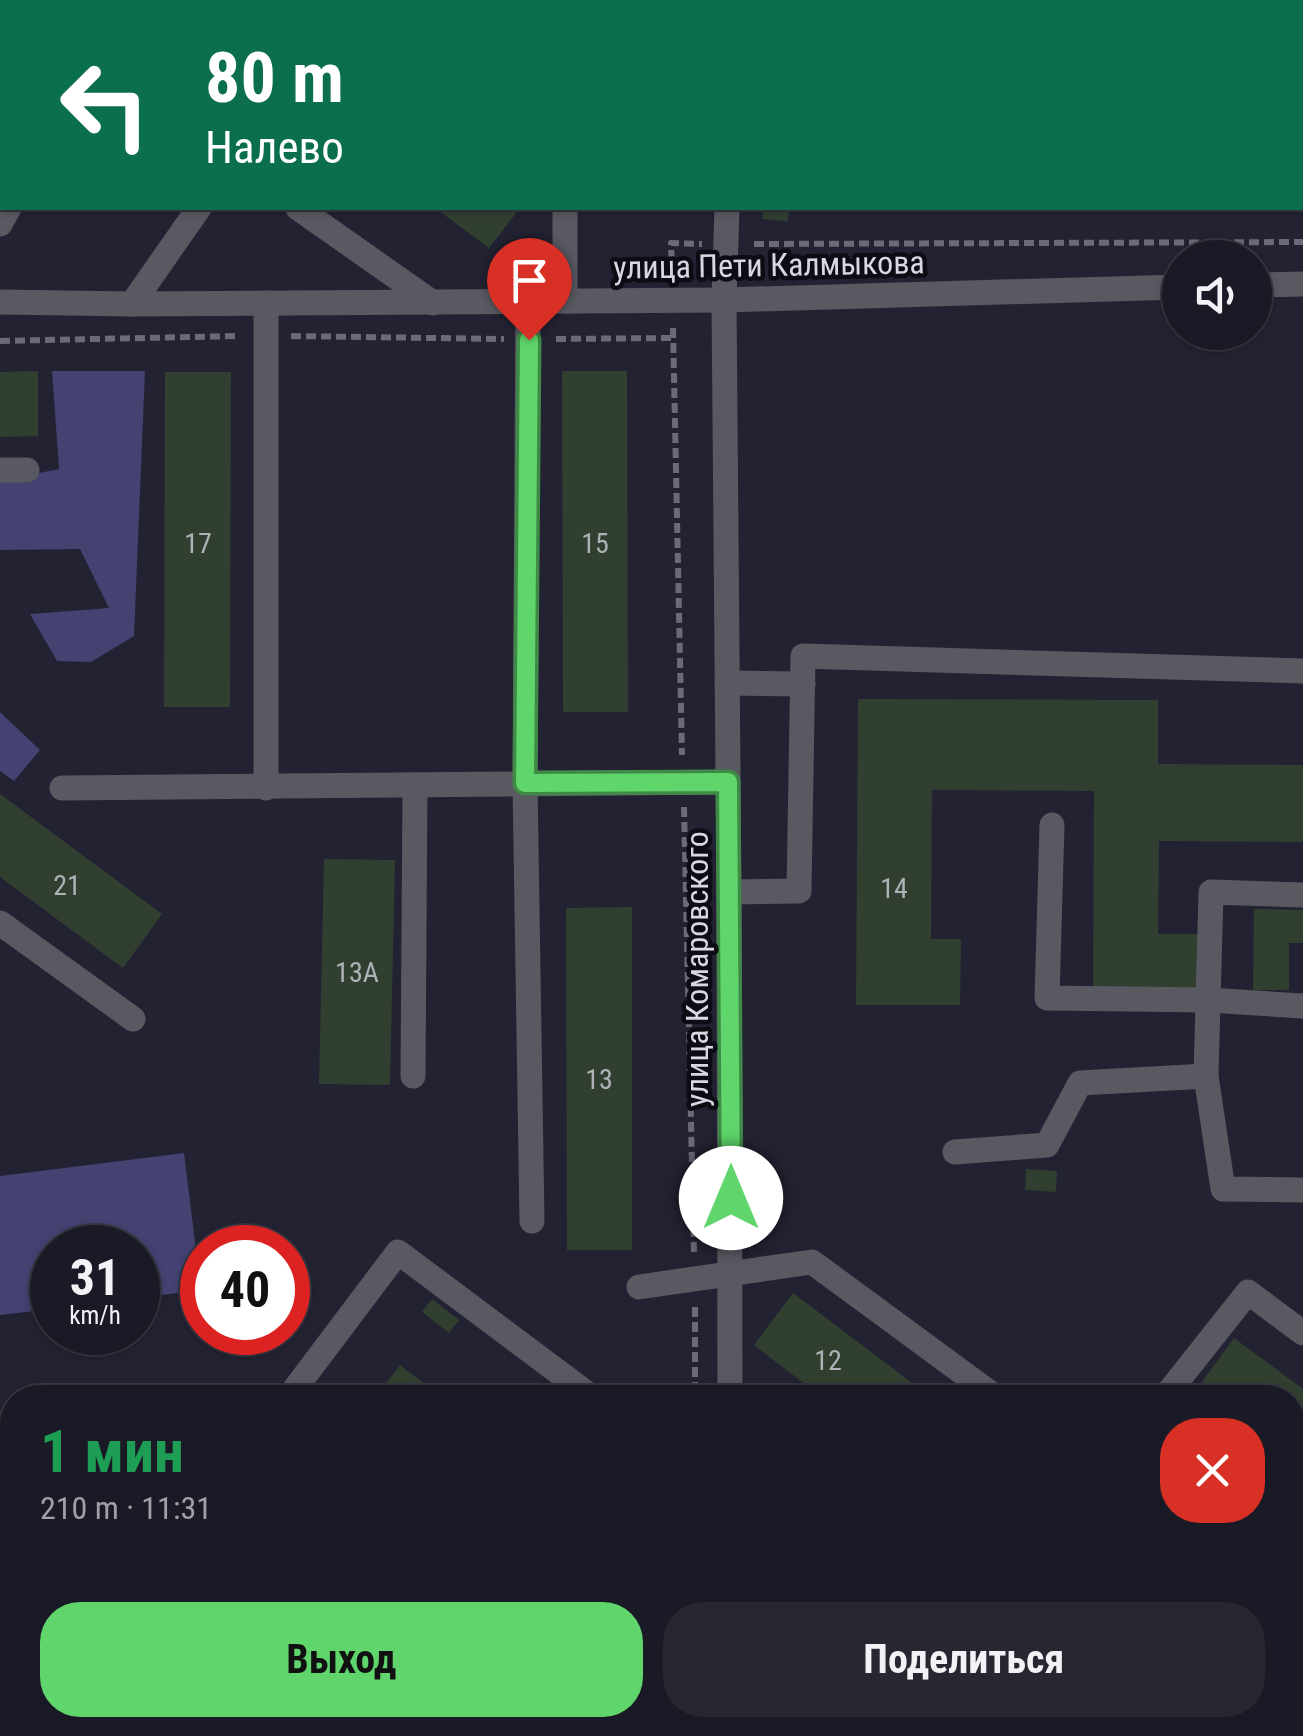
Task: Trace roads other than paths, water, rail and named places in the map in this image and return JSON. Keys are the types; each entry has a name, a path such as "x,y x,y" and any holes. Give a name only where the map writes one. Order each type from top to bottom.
{"street":[{"path":"132,304 198,210"},
{"path":"301,210 432,302"},
{"path":"565,210 566,301"},
{"name":"улица Комаровского","path":"728,210 724,300 730,1385"},
{"path":"1272,285 1303,284"},
{"name":"улица Пети Калмыкова","path":"0,302 672,301 1162,288"},
{"path":"528,301 525,783 532,1220"},
{"path":"266,304 266,788"},
{"path":"0,470 27,470"},
{"path":"729,892 798,891 803,656 1303,671"},
{"path":"727,682 802,684"},
{"path":"62,788 728,782"},
{"path":"413,1076 415,785"},
{"path":"1052,824 1047,998 1208,1000 1303,1006"},
{"path":"1303,895 1212,892 1206,1076 1223,1189 1303,1190"},
{"path":"0,924 133,1019"},
{"path":"955,1152 1047,1145 1080,1083 1206,1076"},
{"path":"298,1385 398,1252 576,1385"},
{"path":"639,1287 812,1262 978,1385"},
{"path":"1174,1385 1248,1292 1303,1334"}]}
